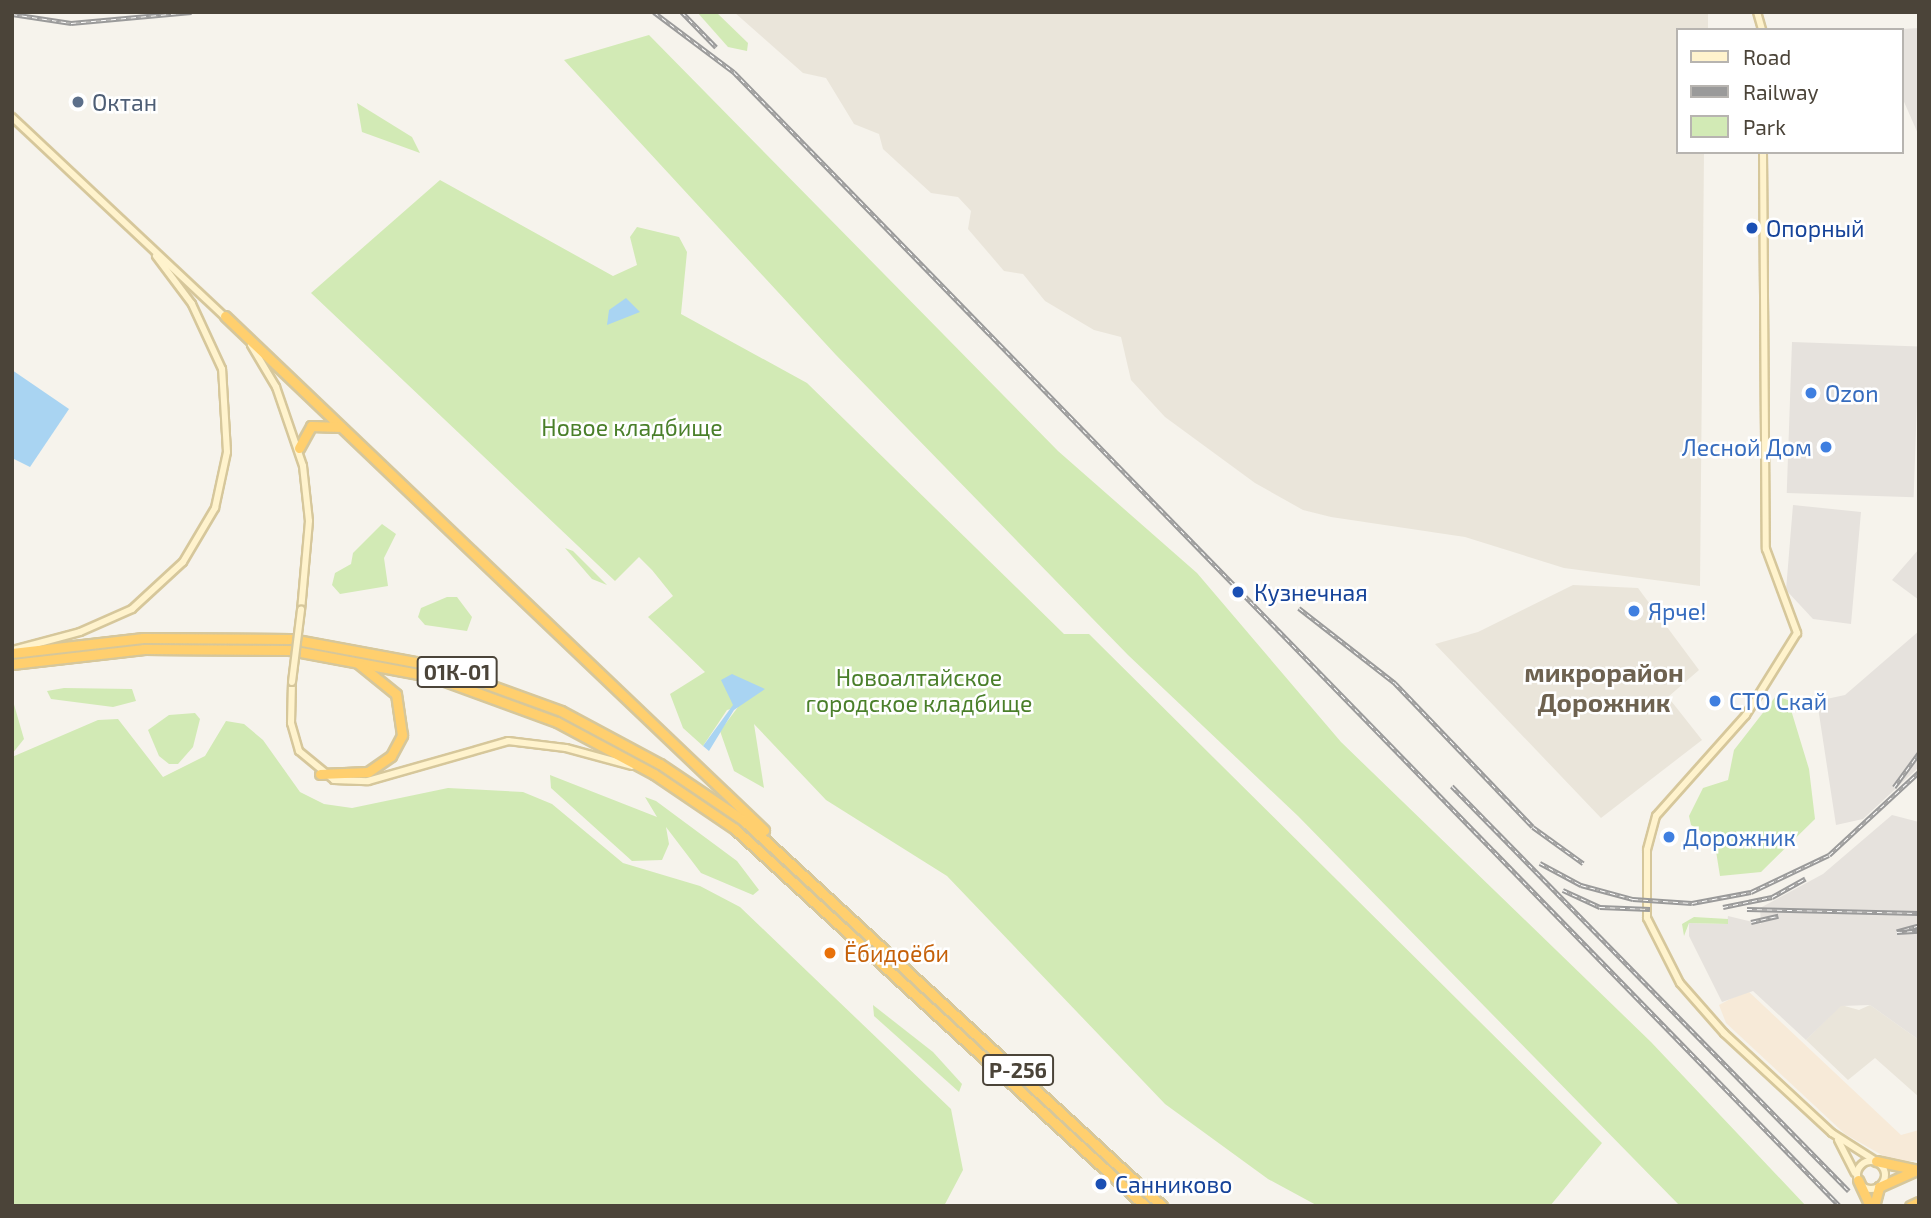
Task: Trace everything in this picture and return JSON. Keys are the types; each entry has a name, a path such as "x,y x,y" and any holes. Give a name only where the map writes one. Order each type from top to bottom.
{"highway":[{"path":"225,316 838,901"},
{"path":"299,448 311,426 331,423 348,432"},
{"name":"01К-01","path":"12,651 143,638 291,639 391,655 482,680 561,711 702,789 838,901"},
{"name":"01К-01","path":"12,664 195,647 341,657 513,703 654,774 735,829 830,911"},
{"path":"320,774 368,772 391,756 402,735 396,694 377,674 341,657"},
{"name":"Р-256","path":"838,901 1162,1206"},
{"name":"Р-256","path":"830,911 1144,1206"},
{"path":"1876,1161 1919,1168"},
{"path":"1872,1206 1879,1187 1919,1168"},
{"path":"1858,1180 1872,1206"},
{"path":"1910,1206 1919,1202"}],"main road":[{"path":"12,117 225,316 268,370 299,448 309,521 292,682 294,738 320,774 358,783 488,744 523,741 654,774"},
{"path":"1763,154 1766,549 1797,634 1746,715 1656,816 1646,891 1652,936 1680,983 1832,1133 1876,1161 1885,1173 1879,1187 1867,1189 1858,1180 1832,1133"},
{"path":"12,651 99,626 142,601 183,562 220,491 227,422 217,349 192,303 144,241"},
{"path":"1858,1180 1861,1165 1876,1161"}],"shaded area":[{"path":"734,12 1708,12 1708,28 1675,28 1675,154 1704,154 1700,586 1564,568 1465,537 1331,517 1303,510 1255,483 1165,417 1131,380 1121,337 1094,330 1045,301 1023,274 1004,271 968,229 971,211 958,197 931,193 883,149 879,134 854,124 826,78 803,73"},
{"path":"1919,28 1919,136 1903,100 1903,29"},
{"path":"1792,342 1919,346 1914,497 1787,493"},
{"path":"1793,505 1861,512 1851,624 1813,619 1786,590"},
{"path":"1919,549 1919,600 1892,580"},
{"path":"1573,585 1638,588 1699,670 1668,697 1702,740 1601,818 1435,644 1478,632"},
{"path":"1919,631 1919,767 1863,819 1836,825 1817,701 1845,695"},
{"path":"1892,815 1919,822 1919,1040 1870,1005 1841,1006 1806,1040 1753,991 1722,1002 1689,936 1689,923 1727,924 1728,916 1761,924 1760,908 1823,874"},
{"path":"1747,990 1901,1135 1919,1130 1919,1160 1896,1163 1845,1134 1726,1023 1719,1005"},
{"path":"1841,1005 1859,1010 1870,1005 1919,1040 1919,1097 1875,1058 1848,1080 1806,1040"}],"green space":[{"path":"697,12 716,12 748,43 747,51 728,47"},
{"path":"649,35 1058,451 1197,573 1341,742 1651,1042 1806,1206 1680,1206 1298,816 1128,655 836,355 564,60"},
{"path":"357,103 412,137 420,153 362,132"},
{"name":"Новоалтайское городское кладбище","path":"440,180 613,276 637,265 630,237 637,227 679,237 687,252 681,314 807,383 1064,634 1089,634 1602,1143 1550,1206 1318,1206 1268,1179 1165,1104 947,876 826,800 754,724 764,788 734,771 720,731 738,707 727,710 703,746 683,728 670,694 705,672 648,617 673,596 652,570 639,557 615,581 311,293"},
{"path":"382,524 396,534 384,558 388,586 340,594 332,585 335,573 351,564 353,553"},
{"path":"565,548 573,551 607,585 592,579"},
{"path":"447,597 457,597 472,617 467,631 425,625 418,617 421,608"},
{"path":"64,688 132,689 136,701 113,707 51,699 47,691"},
{"path":"1776,696 1788,700 1809,769 1815,819 1761,872 1720,876 1714,839 1691,825 1689,816 1703,788 1728,780 1734,750"},
{"path":"12,701 24,739 12,754"},
{"path":"195,713 200,719 193,747 178,764 169,764 159,756 148,730 169,715"},
{"path":"118,719 163,777 205,756 226,721 244,724 263,740 300,792 324,804 352,808 448,788 523,792 552,804 623,863 700,886 740,907 951,1109 963,1170 944,1206 12,1206 12,757 98,720"},
{"path":"550,775 657,817 645,797 656,801 737,861 759,890 753,895 701,873 666,827 669,844 662,860 632,861 551,788"},
{"path":"1694,917 1728,919 1728,924 1689,923 1684,936 1682,924"},
{"path":"873,1005 933,1052 962,1084 959,1092 874,1016"}],"water":[{"path":"626,298 640,312 607,325 609,310"},
{"path":"12,370 69,409 30,467 12,458"},
{"path":"732,674 765,689 734,710 709,751 703,746 733,705 721,680"}],"railway":[{"path":"12,14 71,23 191,12"},
{"path":"654,12 734,72 1840,1206"},
{"path":"682,12 716,47"},
{"path":"1299,608 1395,683 1533,827 1583,863"},
{"path":"1894,787 1919,753"},
{"path":"1540,863 1581,885 1633,899 1692,903 1751,892 1829,855 1919,772"},
{"path":"1452,786 1849,1191"},
{"path":"1723,907 1772,897 1805,879"},
{"path":"1563,890 1600,907 1650,909"},
{"path":"1747,909 1919,913"},
{"path":"1751,922 1778,916"},
{"path":"1919,926 1897,932 1919,931"}],"place":[{"name":"Октан","path":"78,102"},
{"name":"Опорный","path":"1752,228"},
{"name":"Ozon","path":"1811,393"},
{"name":"Лесной Дом","path":"1826,447"},
{"name":"Кузнечная","path":"1238,592"},
{"name":"Ярче!","path":"1634,611"},
{"name":"СТО Скай","path":"1715,701"},
{"name":"Дорожник","path":"1669,837"},
{"name":"Ёбидоёби","path":"830,953"},
{"name":"Санниково","path":"1101,1184"}],"district":[{"name":"микрорайон Дорожник","path":"1604,687"}],"park label":[{"name":"Новое кладбище","path":"632,427"}]}
